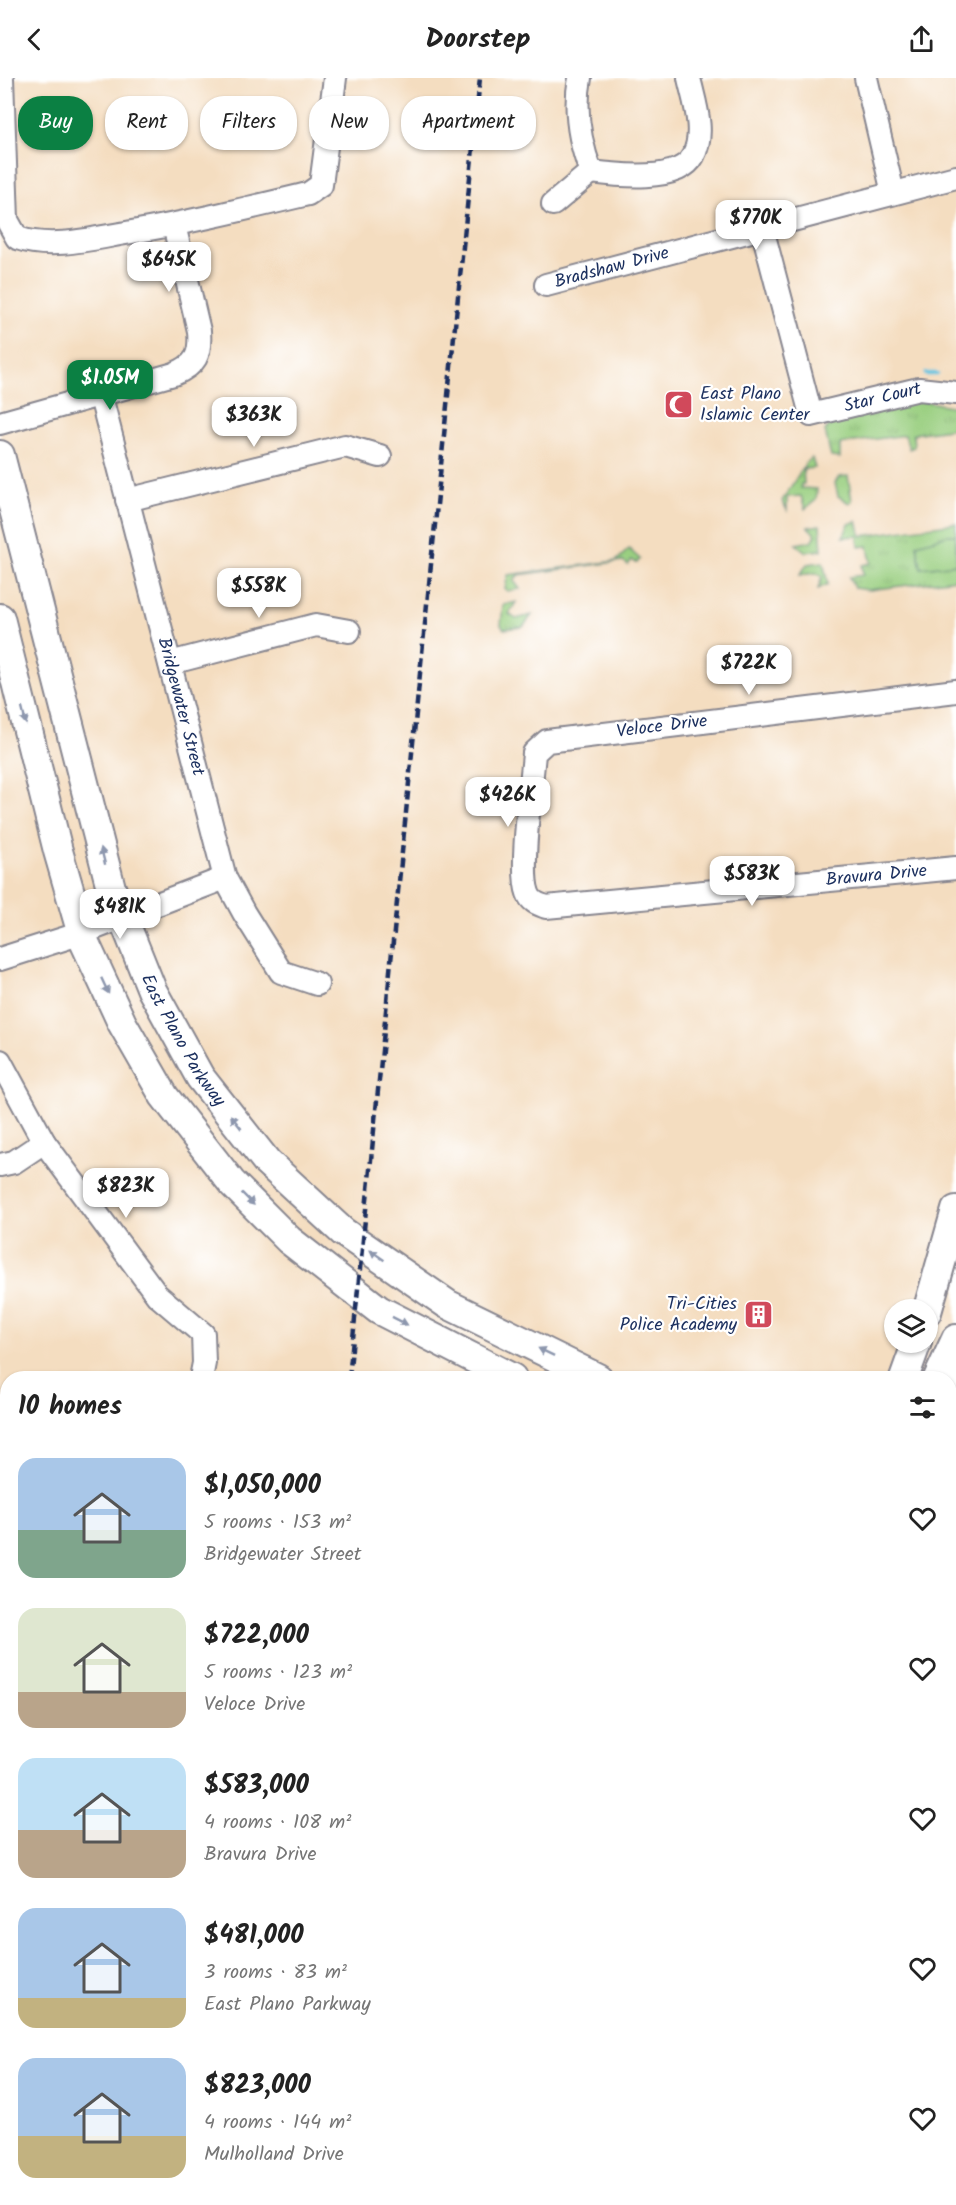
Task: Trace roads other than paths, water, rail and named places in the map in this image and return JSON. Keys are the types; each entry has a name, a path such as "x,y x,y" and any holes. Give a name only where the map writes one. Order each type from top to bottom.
{"main road":[{"name":"East Plano Parkway","path":"0,455 108,876 121,918 152,990 200,1077 267,1162 343,1232 447,1304 581,1371"},
{"path":"0,618 58,851 82,933 122,1023 164,1096 232,1183 289,1240 379,1310 498,1371"},
{"path":"931,1299 956,1210"},
{"path":"941,1371 956,1339"},
{"path":"907,1371 913,1353"}],"street":[{"path":"2,78 7,220 16,237 33,243 79,241 174,225 308,194 321,185 335,78"},
{"path":"580,78 579,123 582,149 591,172"},
{"path":"553,204 591,172 624,176 663,174 682,166 693,158 698,141 698,118 689,78"},
{"path":"866,78 892,193"},
{"name":"Bradshaw Drive","path":"546,285 956,177"},
{"path":"0,423 174,374 187,369 197,360 200,346 199,331 174,225"},
{"name":"Star Court","path":"762,228 811,415 919,389 956,393"},
{"name":"Bridgewater Street","path":"100,393 225,878 281,972 317,984"},
{"path":"127,500 345,446 380,456"},
{"path":"170,663 316,625 349,631"},
{"name":"Veloce Drive","path":"546,907 535,903 528,894 525,874 534,753 547,741 956,691"},
{"name":"Bravura Drive","path":"546,907 956,868"},
{"path":"0,959 82,933 225,878"},
{"path":"0,1061 44,1142 157,1295 203,1334 202,1371"},
{"path":"0,1166 14,1162 44,1142"}],"waterway":[{"path":"926,374 937,374"}],"railway":[{"path":"350,1371 480,78"}],"place":[{"name":"East Plano Islamic Center","path":"679,404"},
{"name":"Tri-Cities Police Academy","path":"758,1314"}]}
